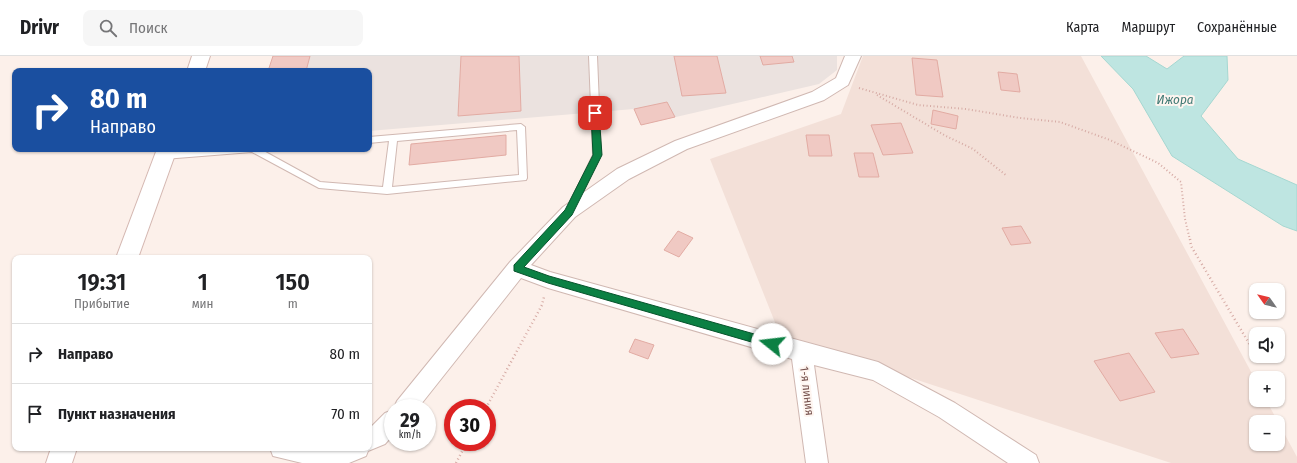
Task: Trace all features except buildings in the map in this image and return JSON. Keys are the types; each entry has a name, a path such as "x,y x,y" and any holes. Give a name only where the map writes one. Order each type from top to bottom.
{"main road":[{"path":"197,68 201,56"},
{"path":"128,255 166,153"},
{"path":"59,463 63,451"}],"street":[{"path":"412,399 517,268 569,212 623,174 681,145 818,96 842,81 853,56"},
{"name":"1-я линия","path":"517,268 548,280 802,352 817,463"},
{"path":"802,352 878,372 947,410 1028,463"},
{"path":"372,439 384,429"},
{"path":"297,451 318,455 353,451"}],"lane":[{"path":"569,212 597,155 593,56"},
{"path":"259,152 319,185 387,191 523,178 521,127 372,140"},
{"path":"387,191 392,139"},
{"path":"166,153 188,152"}],"path":[{"path":"842,81 873,92 918,104 1060,122 1110,140 1158,163 1181,182 1185,219 1191,246 1249,343"},
{"path":"873,92 944,135 973,149 1007,176"},
{"path":"491,399 542,305 548,280"},
{"path":"456,463 462,451"}],"shaded area":[{"path":"273,56 837,56 837,70 819,84 641,125 634,109 372,131 372,68 269,68"},
{"path":"863,56 1081,56 1251,371 1249,371 1249,407 1270,407 1274,415 1249,415 1249,451 1285,451 1285,435 1297,457 1297,463 1171,463 780,335 710,159 841,114"}],"water":[{"name":"Ижора","path":"1101,56 1146,56 1167,69 1184,56 1227,56 1228,80 1201,116 1238,159 1297,185 1297,231 1283,226 1172,156 1133,89"}],"route":[{"path":"595,113 597,155 569,212 517,268 548,280 772,344"}]}
